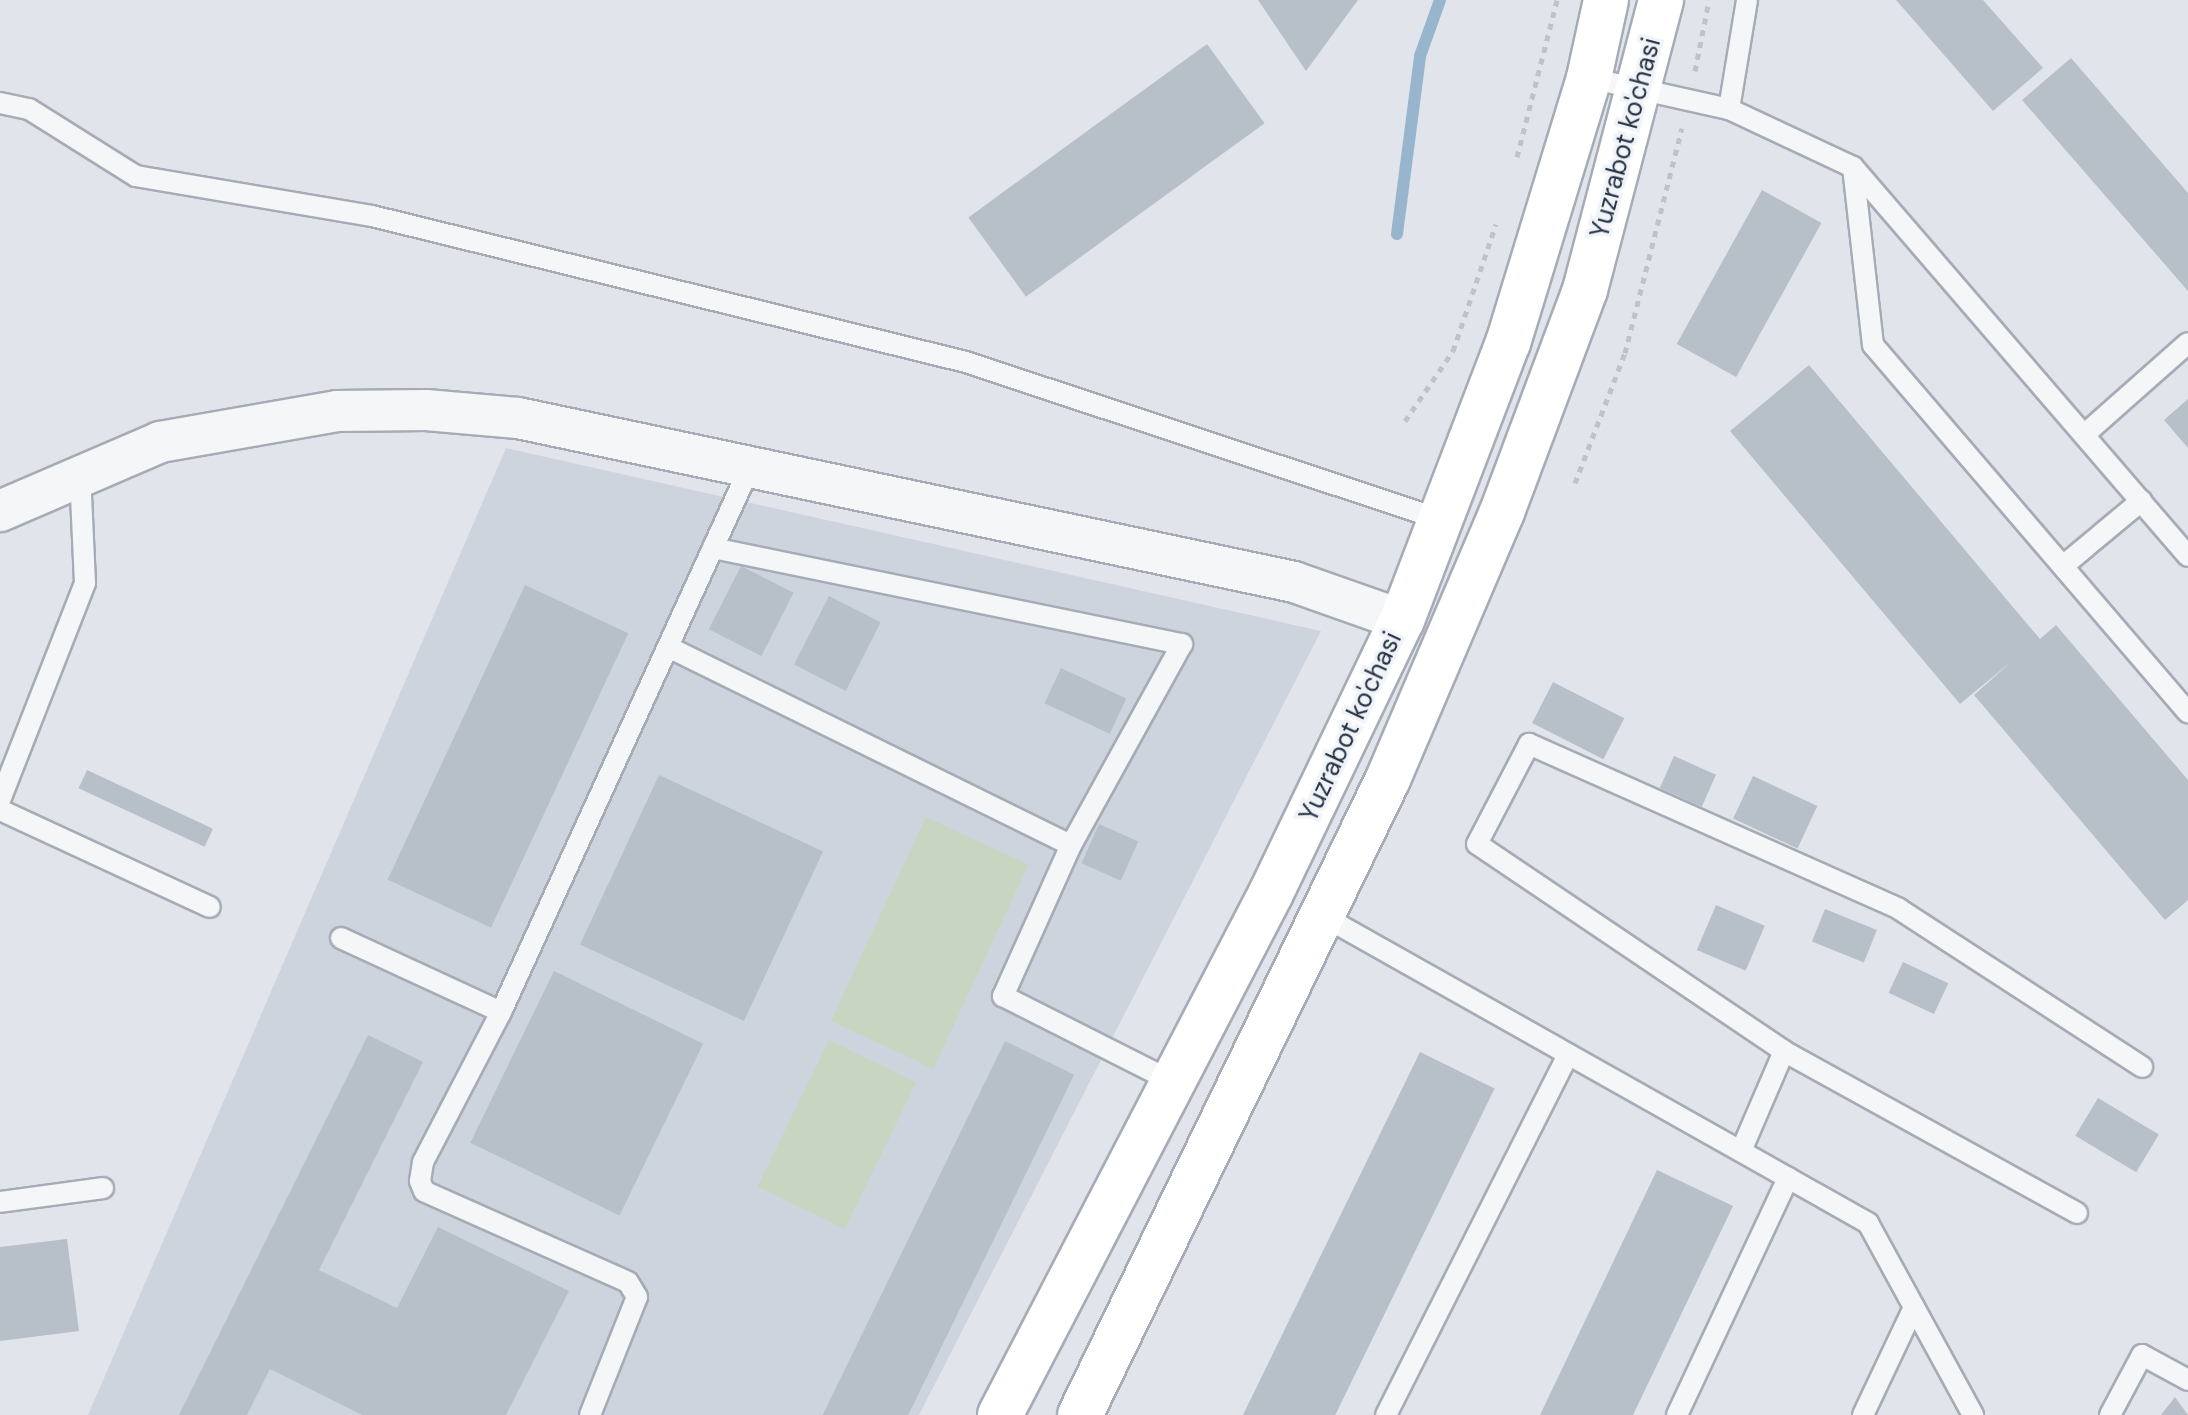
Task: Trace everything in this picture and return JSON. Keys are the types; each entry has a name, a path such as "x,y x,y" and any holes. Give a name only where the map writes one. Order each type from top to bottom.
{"main road":[{"name":"Yuzrabot ko'chasi","path":"1000,1415 1175,1083 1402,620 1508,343 1589,78 1606,0"},
{"name":"Yuzrabot ko'chasi","path":"1080,1415 1323,916 1450,641 1562,360 1641,87 1661,0"}],"street":[{"path":"0,511 80,472 160,442 251,422 337,411 426,410 518,418 1294,582 1402,620"}],"lane":[{"path":"1729,109 1747,0"},
{"path":"1589,78 1641,87 1729,109 1853,167 2188,556"},
{"path":"0,103 29,109 136,176 372,216 966,362 1442,520"},
{"path":"1853,167 1873,345 2188,712"},
{"path":"2085,434 2188,343"},
{"path":"590,1415 637,1297 628,1282 424,1191 420,1181 423,1162 501,1012 750,467"},
{"path":"0,800 85,583 80,472"},
{"path":"2063,566 2141,501"},
{"path":"713,548 1182,644 1071,845 1003,996 1175,1083"},
{"path":"668,647 1071,845"},
{"path":"2077,1213 1784,1051 1477,844 1529,744 1899,909 2142,1067"},
{"path":"0,810 210,907"},
{"path":"1323,916 1868,1223 1973,1415"},
{"path":"341,938 501,1012"},
{"path":"1741,1151 1784,1051"},
{"path":"1386,1415 1568,1054"},
{"path":"1677,1415 1788,1178"},
{"path":"0,1202 103,1188"},
{"path":"1863,1415 1914,1307"},
{"path":"2110,1415 2142,1355 2188,1380"}],"path":[{"path":"1513,172 1557,0"},
{"path":"1575,483 1625,353 1709,0"},
{"path":"1405,421 1453,351 1499,216"}],"shaded area":[{"path":"506,448 1321,631 919,1415 88,1415"}],"green space":[{"path":"926,817 1028,865 933,1069 831,1021"},
{"path":"829,1040 916,1083 845,1229 758,1187"}],"building":[{"path":"1258,0 1358,0 1306,71"},
{"path":"1896,0 1983,0 2043,68 1993,111"},
{"path":"1207,44 1265,123 1026,297 968,217"},
{"path":"2071,58 2188,193 2188,291 2022,100"},
{"path":"1762,190 1821,223 1736,377 1677,344"},
{"path":"1809,365 2040,639 2056,625 2188,780 2188,900 2165,920 1974,695 2012,661 1960,704 1730,431"},
{"path":"2188,399 2188,448 2164,420"},
{"path":"741,566 794,593 761,656 709,629"},
{"path":"525,585 628,633 491,928 388,880"},
{"path":"829,596 881,622 846,691 794,665"},
{"path":"1061,668 1126,698 1110,734 1045,703"},
{"path":"1553,682 1624,718 1603,759 1532,723"},
{"path":"1674,756 1716,775 1702,807 1660,788"},
{"path":"87,770 213,829 205,847 79,788"},
{"path":"659,775 823,851 744,1021 580,944"},
{"path":"1753,776 1817,806 1797,849 1733,819"},
{"path":"1099,824 1138,841 1121,881 1082,863"},
{"path":"1716,905 1765,926 1746,971 1697,950"},
{"path":"1825,909 1877,930 1864,962 1812,941"},
{"path":"1903,962 1948,983 1934,1014 1889,993"},
{"path":"554,971 703,1044 619,1215 470,1143"},
{"path":"368,1035 423,1062 319,1270 397,1308 438,1227 569,1291 506,1415 362,1415 270,1369 247,1415 179,1415"},
{"path":"1005,1041 1074,1075 908,1415 823,1415"},
{"path":"1420,1052 1495,1088 1335,1415 1243,1415"},
{"path":"2098,1098 2159,1135 2136,1172 2075,1136"},
{"path":"1657,1170 1733,1206 1633,1415 1540,1415"},
{"path":"67,1239 79,1331 0,1341 0,1247"},
{"path":"2175,1397 2188,1415 2161,1415"}],"waterway":[{"path":"1397,234 1420,56 1440,0"}]}
